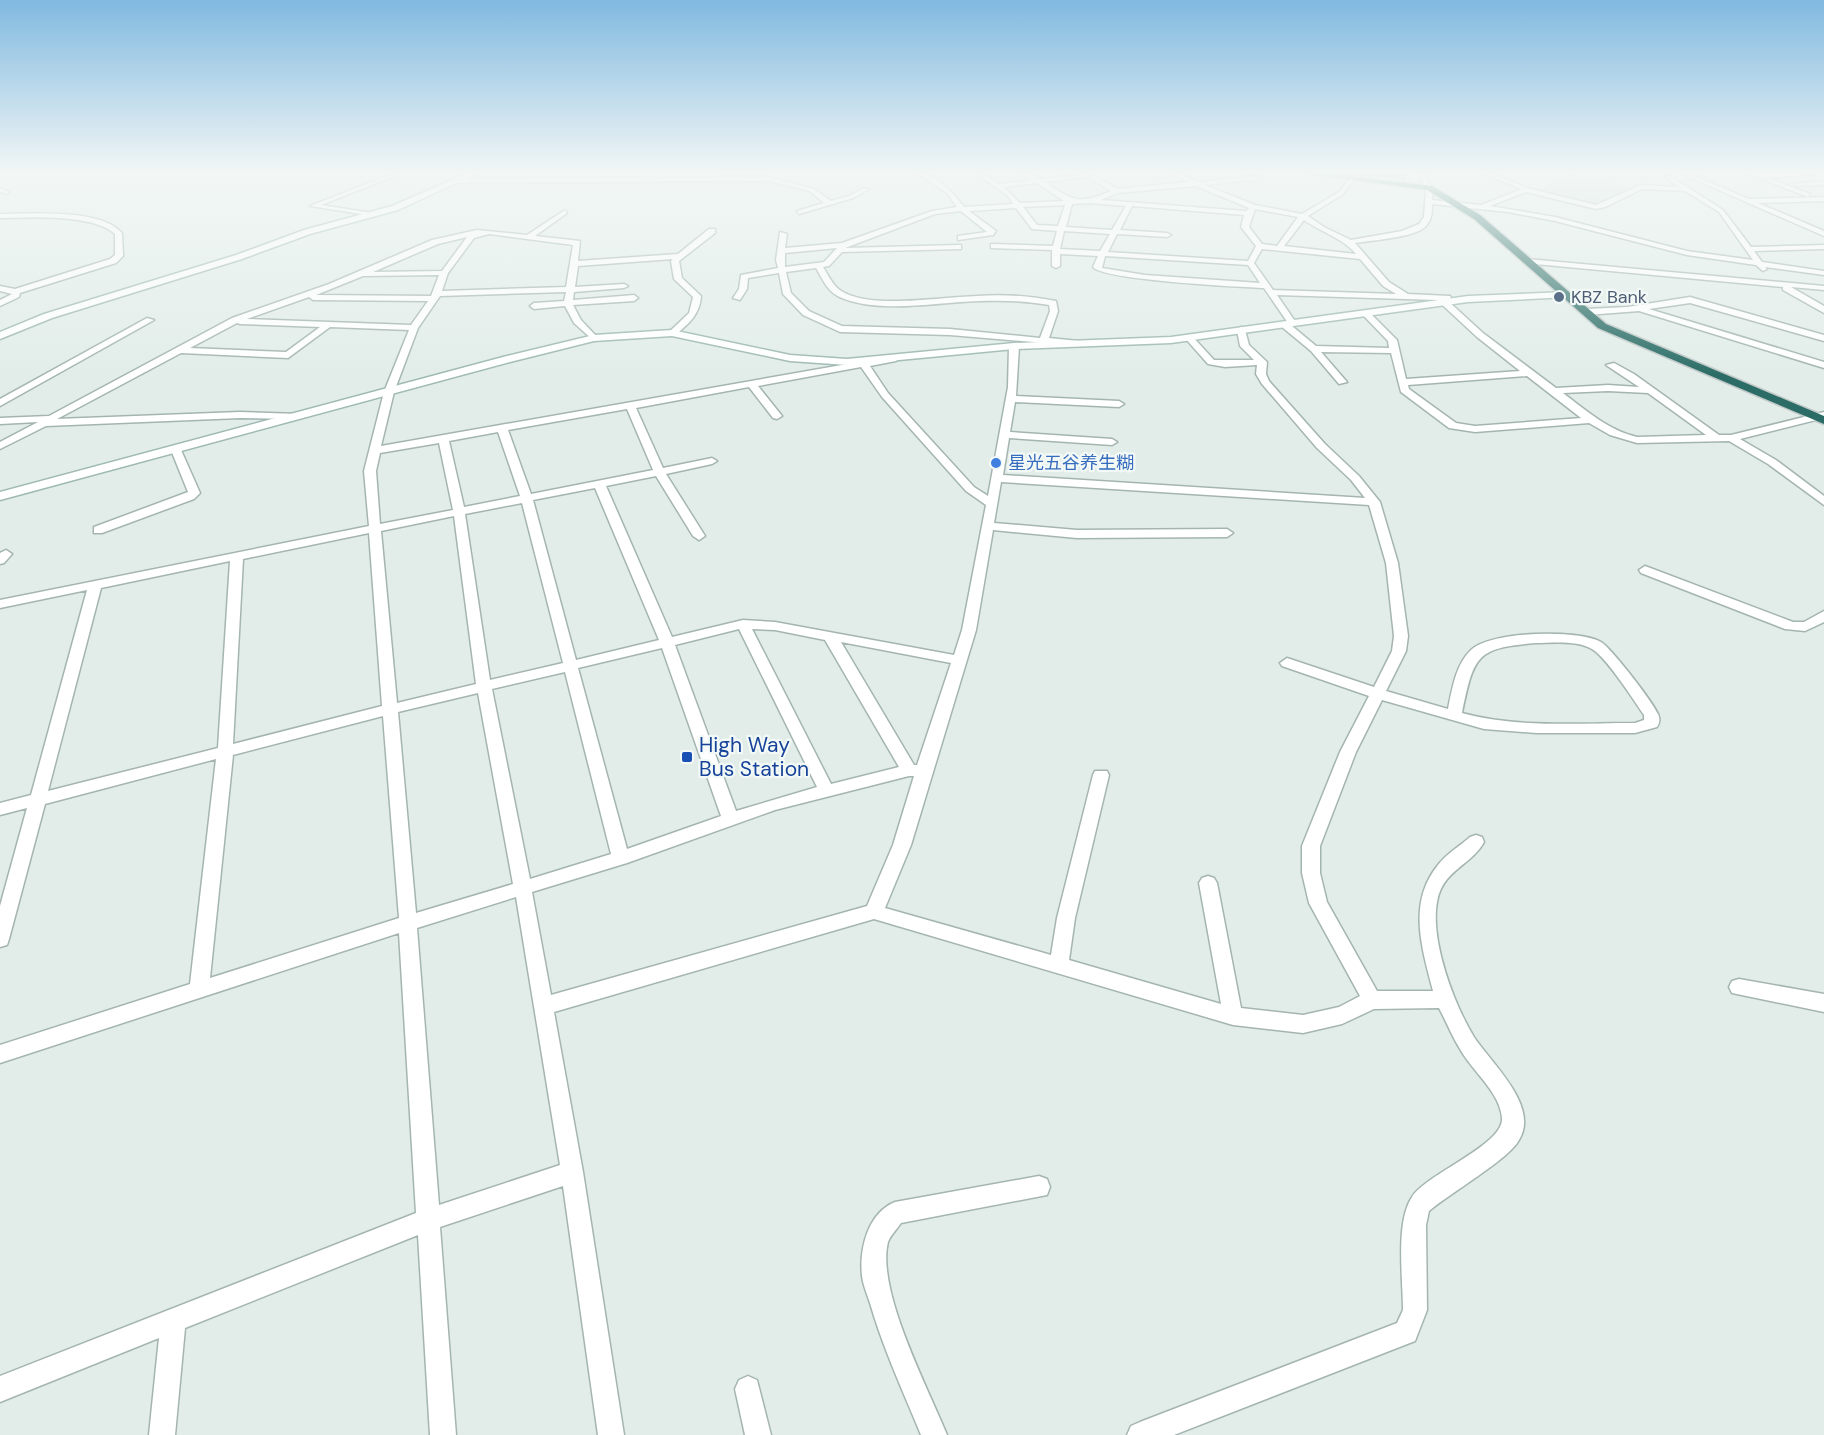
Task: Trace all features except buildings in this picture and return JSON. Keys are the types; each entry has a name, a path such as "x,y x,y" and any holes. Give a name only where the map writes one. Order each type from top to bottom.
{"highway":[{"path":"1504,241 1602,326 1822,416"}],"street":[{"path":"0,288 15,292 118,258 118,241"},
{"path":"0,336 48,316 239,257 283,241"},
{"path":"0,446 235,320 361,274 439,241"},
{"path":"443,1435 408,923 370,471 389,392 414,328 435,297 444,273 467,241"},
{"path":"560,241 577,243 568,304 577,321 594,338"},
{"path":"672,333 691,318 697,306 697,296 678,279 675,261 678,256 698,241"},
{"path":"782,241 780,260 787,294 806,313 840,329 950,332 1083,344"},
{"path":"737,298 743,289 744,277 819,267 831,262 841,248 852,241"},
{"path":"1056,266 1058,241"},
{"path":"1110,241 1097,267 1105,272 1267,289 1404,295 1442,300 1527,374 1611,434 1624,438 1731,438 1822,416"},
{"path":"1161,257 1166,241"},
{"path":"1256,241 1260,246"},
{"path":"1280,247 1284,241"},
{"path":"1350,242 1356,241"},
{"path":"1640,241 1736,268 1770,275"},
{"path":"1743,241 1759,264 1781,285 1824,309"},
{"path":"1350,242 1386,284 1404,295"},
{"path":"994,246 1250,263"},
{"path":"1260,246 1363,256"},
{"path":"1250,263 1260,246"},
{"path":"781,251 958,247"},
{"path":"1749,249 1824,247"},
{"path":"1687,253 1824,273"},
{"path":"573,264 678,256"},
{"path":"1527,261 1824,288"},
{"path":"1250,263 1289,325 1314,349 1342,382"},
{"path":"819,267 834,291 866,300 897,302 995,298 1053,303 1054,311 1044,339"},
{"path":"361,274 444,273"},
{"path":"303,296 435,297 624,286"},
{"path":"1810,287 1824,295"},
{"path":"0,303 16,295 15,292"},
{"path":"0,496 507,359 594,338 672,333 809,361 893,359 1014,346 1189,338 1366,314 1442,300 1566,295"},
{"path":"534,306 634,298"},
{"path":"1587,312 1637,308 1690,300 1824,338"},
{"path":"1637,308 1824,364"},
{"path":"1366,314 1392,340 1403,382 1401,386 1404,390 1453,426 1462,429 1590,420"},
{"path":"0,403 150,320"},
{"path":"235,320 414,328"},
{"path":"178,350 288,355 329,324"},
{"path":"1241,330 1245,346 1262,362"},
{"path":"1189,338 1200,346 1206,359 1215,364 1262,362"},
{"path":"874,912 902,845 916,771 969,630 1011,399 1014,346"},
{"path":"1314,349 1396,351"},
{"path":"375,451 865,366 893,359"},
{"path":"1262,362 1261,374 1265,382 1321,446 1356,478 1374,502 1392,563 1401,636 1399,651 1348,752 1311,846 1311,873 1318,903 1372,1000"},
{"path":"1611,365 1651,390 1718,439"},
{"path":"865,366 885,395 970,489 992,503"},
{"path":"1403,382 1527,374"},
{"path":"751,384 777,416"},
{"path":"1553,391 1608,388 1651,390"},
{"path":"1011,399 1119,404"},
{"path":"630,405 659,471 699,536"},
{"path":"41,423 240,415 296,416"},
{"path":"0,422 52,417"},
{"path":"502,429 526,497 621,858"},
{"path":"1004,435 1112,442"},
{"path":"442,438 459,511 484,687 524,889 572,1172 611,1435"},
{"path":"1731,438 1772,462 1824,502"},
{"path":"98,530 190,497 194,493 176,450"},
{"path":"0,604 712,461"},
{"path":"996,478 1374,502"},
{"path":"599,483 667,642 731,820"},
{"path":"988,526 1077,534 1227,533"},
{"path":"199,990 225,753 237,555"},
{"path":"1646,570 1790,626 1802,628 1810,626 1824,615"},
{"path":"0,939 95,586"},
{"path":"743,624 827,791"},
{"path":"0,809 391,709 743,624 775,626 959,660"},
{"path":"830,636 916,771"},
{"path":"1287,663 1376,693 1454,716 1484,724 1536,728 1635,728 1652,723 1651,715 1645,706 1597,646 1576,639 1493,644 1477,652 1463,677 1454,716"},
{"path":"0,1054 408,923 621,858 772,805 916,771"},
{"path":"1059,966 1066,918 1101,775"},
{"path":"1140,1435 1406,1332 1415,1310 1414,1225 1420,1204 1511,1134 1513,1119 1508,1100 1467,1043 1445,999 1428,937 1428,901 1444,869 1476,842"},
{"path":"1208,883 1233,1016"},
{"path":"543,1006 874,912 1233,1016 1303,1024 1342,1015 1372,1000 1445,999"},
{"path":"1739,987 1824,1003"},
{"path":"0,1389 427,1220 572,1172"},
{"path":"934,1435 884,1309 874,1276 877,1236 895,1213 1039,1187"},
{"path":"162,1435 173,1321"},
{"path":"748,1389 758,1435"}],"place":[{"name":"KBZ Bank","path":"1559,297"},
{"name":"星光五谷养生糊","path":"996,463"},
{"name":"High Way Bus Station","path":"687,757"}]}
